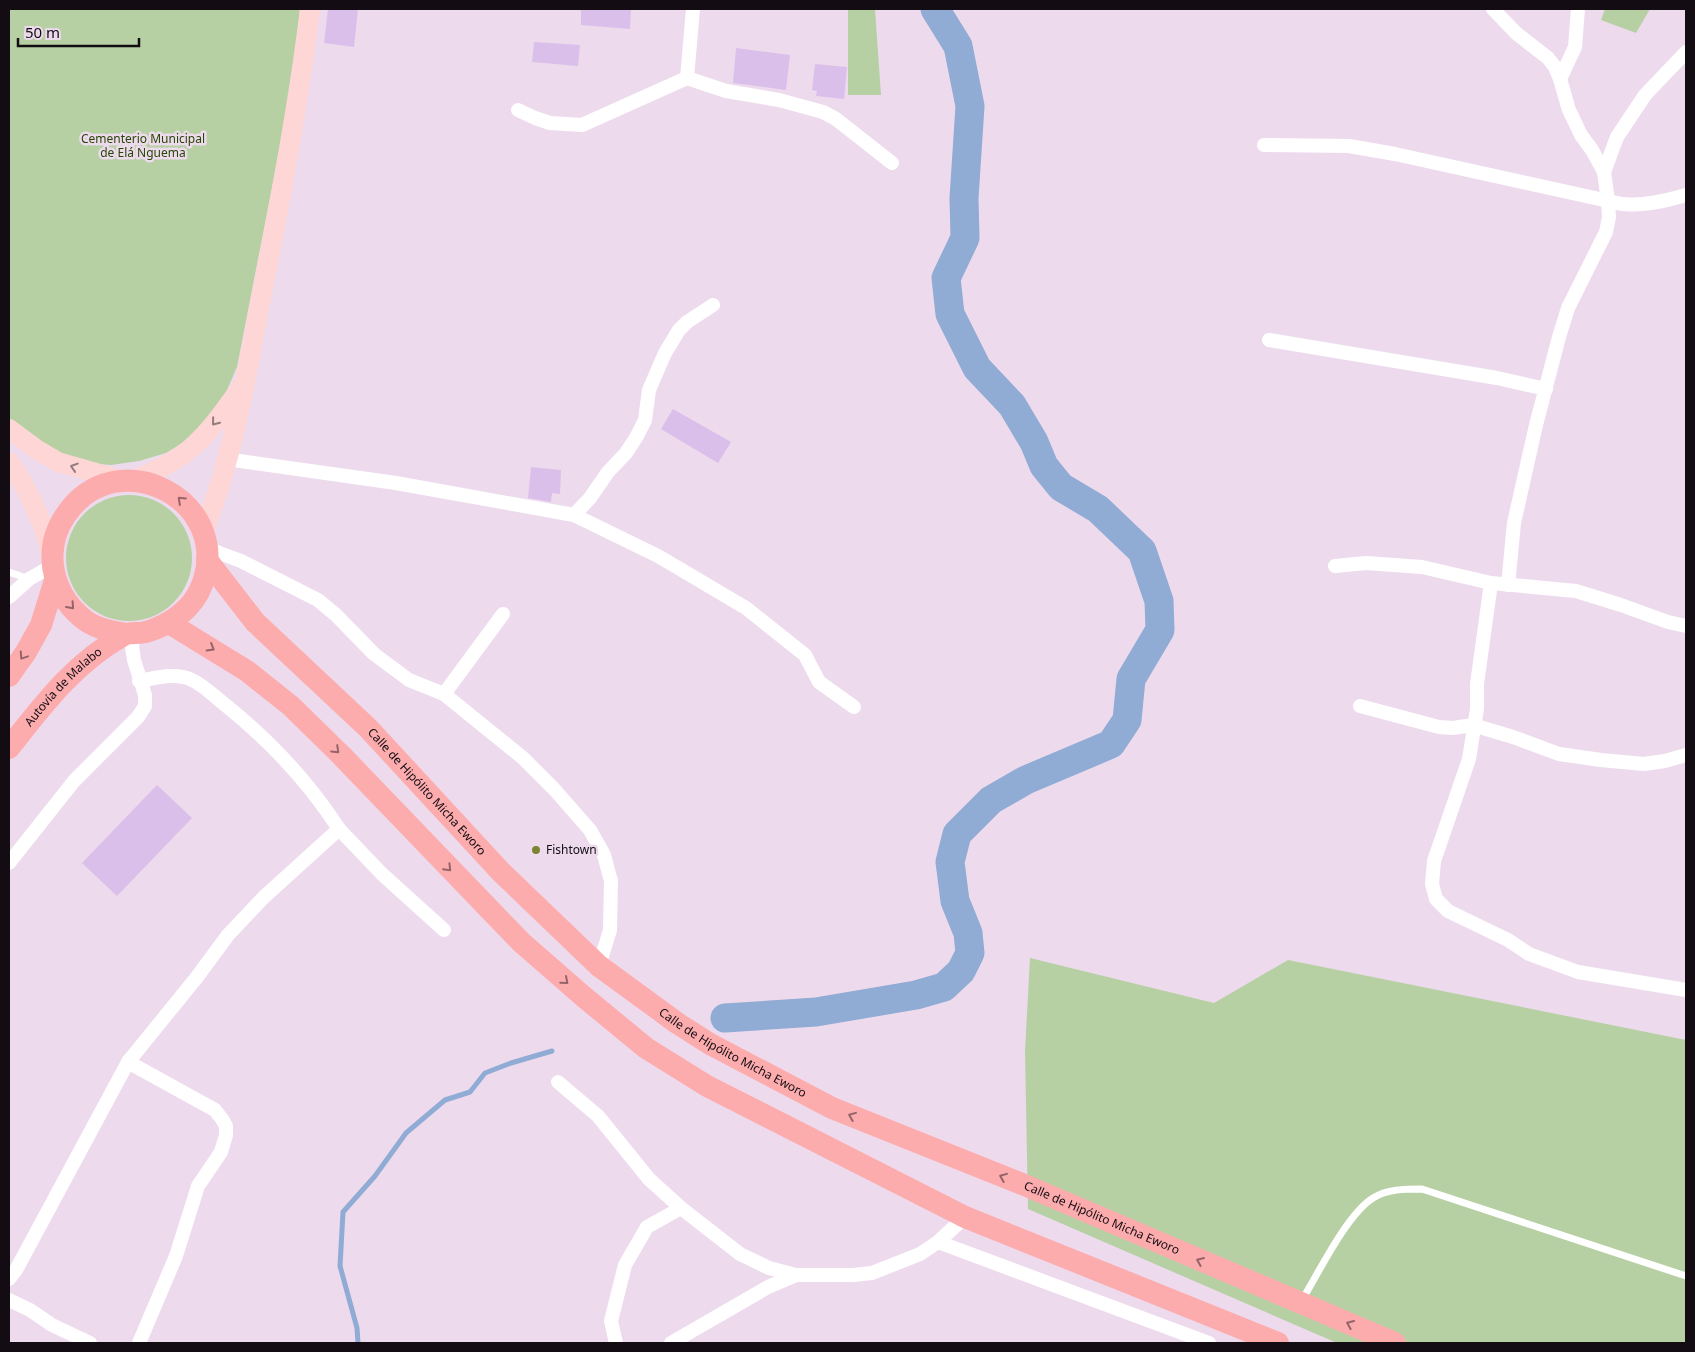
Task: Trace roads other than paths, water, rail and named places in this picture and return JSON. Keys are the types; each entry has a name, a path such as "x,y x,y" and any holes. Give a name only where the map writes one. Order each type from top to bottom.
{"main road":[{"path":"9,676 26,652 41,625 53,566 58,526 73,504 95,488 128,480 158,485 177,496 192,512 205,547 202,585 188,607 168,623 145,633 130,634 103,630 82,618 65,601 53,566"},
{"name":"Calle de Hipólito Micha Eworo","path":"205,547 234,597 255,622 368,728 501,872 599,966 647,1003 710,1044 832,1108 1022,1184 1395,1343"},
{"path":"168,623 247,671 291,706 342,756 521,942 584,998 646,1048 707,1086 965,1217 1278,1343"},
{"name":"Autovía de Malabo","path":"9,748 73,672 130,634"}],"street":[{"path":"310,9 281,195 244,384 205,547 241,561 318,600 336,615 374,654 409,680 444,694 523,758 554,790 590,830 604,855 611,881 610,930 599,966"},
{"path":"687,78 693,9"},
{"path":"1493,9 1516,34 1548,58 1560,79 1569,110 1581,135 1604,172 1609,217 1606,232 1568,308 1559,337 1536,425 1514,523 1508,585"},
{"path":"1560,79 1575,47 1578,9"},
{"path":"1604,172 1617,137 1645,95 1686,52"},
{"path":"518,110 550,123 582,124 687,78 726,91 779,100 823,112 836,119 892,163"},
{"path":"1264,145 1349,146 1394,154 1608,201 1635,205 1662,202 1686,195"},
{"path":"574,515 590,498 608,472 626,453 637,436 645,420 649,390 665,353 678,330 713,305"},
{"path":"1269,340 1488,376 1546,390"},
{"path":"9,429 36,449 58,462 128,480 163,466 188,450 208,430 244,384"},
{"path":"226,459 396,483 574,515 658,556 746,608 805,655 818,682 854,707"},
{"path":"9,462 20,478 48,538 53,566 29,579 9,597"},
{"path":"1335,566 1366,563 1422,567 1491,583 1576,591 1668,622 1686,626"},
{"path":"1491,583 1477,684 1477,709 1469,759 1434,861 1432,884 1436,900 1448,911 1508,940 1529,954 1578,972 1686,990"},
{"path":"444,694 503,614"},
{"path":"9,863 74,781 138,717 145,706 145,696 139,680 130,634"},
{"path":"139,680 173,676 193,680 247,722 295,770 340,829 382,874 444,930"},
{"path":"1360,706 1438,727 1453,728 1473,725 1560,754 1592,759 1644,764 1686,755"},
{"path":"9,1279 16,1270 128,1062 197,977 228,935 264,897 340,829"},
{"path":"128,1062 215,1110 226,1126 226,1135 221,1152 198,1186 176,1256 139,1343"},
{"path":"558,1082 598,1116 649,1179 681,1208 740,1254 770,1268 796,1275 853,1276 872,1273 920,1254 938,1242 965,1217"},
{"path":"616,1343 612,1321 625,1265 647,1227 681,1208"},
{"path":"938,1242 1209,1343"},
{"path":"671,1343 759,1292 796,1275"},
{"path":"9,1300 30,1310 52,1325 90,1343"}],"lane":[{"path":"9,572 29,579"},
{"path":"1300,1303 1351,1219 1372,1198 1394,1190 1422,1189 1686,1276"}],"waterway":[{"path":"725,1018 816,1012 916,995 944,987 961,971 970,953 968,933 955,901 950,862 957,834 991,800 1026,780 1111,744 1127,720 1131,679 1160,630 1159,601 1142,551 1098,509 1061,487 1044,466 1034,442 1012,405 977,368 950,314 946,278 965,238 964,198 970,106 958,46 935,9"},
{"path":"358,1343 357,1328 340,1266 343,1212 375,1176 406,1133 445,1100 470,1092 485,1073 552,1051"}],"place":[{"name":"Fishtown","path":"536,850"}],"park label":[{"name":"Cementerio Municipal de Elá Nguema","path":"143,146"}]}
